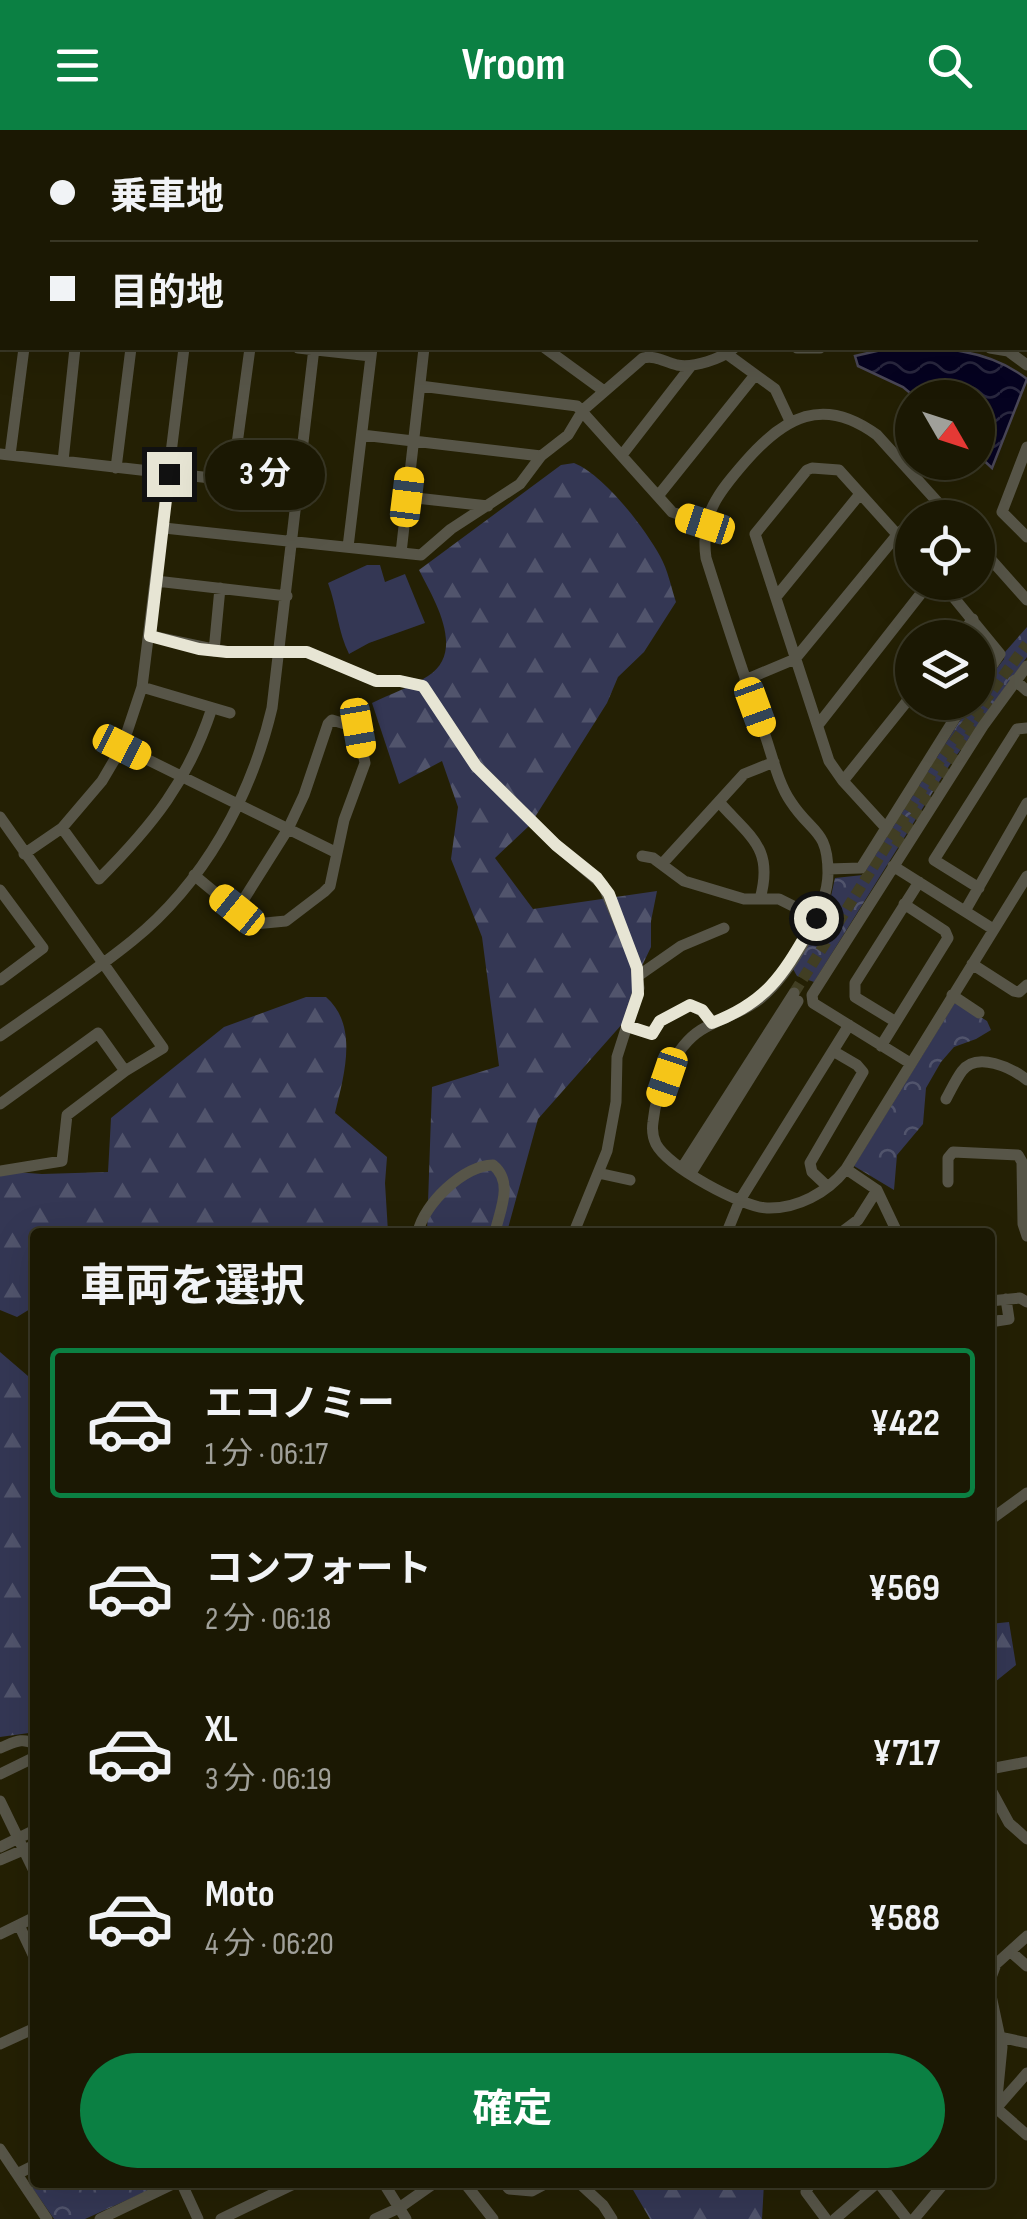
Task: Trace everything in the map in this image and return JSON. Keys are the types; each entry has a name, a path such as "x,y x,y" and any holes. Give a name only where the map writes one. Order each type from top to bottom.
{"street":[{"path":"24,350 5,455 299,488"},
{"path":"63,461 75,350"},
{"path":"116,468 131,350"},
{"path":"24,854 62,828 102,781 122,747 142,687 184,350"},
{"path":"232,481 250,350"},
{"path":"0,1036 134,940 168,908 212,852 238,805 264,740 281,652 314,350"},
{"path":"343,350 372,352 348,547"},
{"path":"401,553 424,350"},
{"path":"549,350 604,391"},
{"path":"622,455 690,366 731,351 774,389 790,421"},
{"path":"164,528 412,556 428,552 451,529 520,484 541,456 568,435 584,410 644,358 651,356 690,366"},
{"path":"658,496 755,376"},
{"path":"420,386 577,406 672,512 705,524"},
{"path":"935,500 876,435 862,424 831,413 790,421 768,436 709,507 706,558 790,802 821,835 828,889 816,918 764,996 737,1014 696,1032 674,1060 654,1116 656,1144 687,1170 760,1208 807,1200 828,1188 846,1170 1025,883"},
{"path":"362,435 541,456"},
{"path":"1027,447 1002,512 1027,537"},
{"path":"886,828 843,781 830,760 755,534 812,468 839,470 895,533"},
{"path":"776,597 860,494"},
{"path":"407,497 488,506"},
{"path":"745,680 795,659 895,537"},
{"path":"995,563 1027,600"},
{"path":"156,581 287,596"},
{"path":"214,651 220,588"},
{"path":"818,725 916,600"},
{"path":"957,600 973,619"},
{"path":"150,636 214,651 307,652 376,681 423,686 476,766 603,885 633,952 638,994 617,1057 610,1134 576,1228"},
{"path":"910,1064 812,1003 812,995 1027,666"},
{"path":"1015,680 1027,690"},
{"path":"142,687 230,714"},
{"path":"62,828 99,879 139,839 184,778 212,708"},
{"path":"843,781 895,716"},
{"path":"194,875 254,924 286,922 330,886 335,852 365,763 358,728 332,720 328,724 288,829 237,910"},
{"path":"828,870 861,868 954,720"},
{"path":"979,888 934,860 1017,729 1027,728"},
{"path":"122,747 335,852"},
{"path":"662,864 744,774 774,762"},
{"path":"719,802 762,851 768,872 760,899"},
{"path":"965,911 1027,803"},
{"path":"0,816 164,1048 125,1071 66,1115 62,1161 0,1170"},
{"path":"642,856 684,880 744,899 786,902 816,918"},
{"path":"893,866 993,929"},
{"path":"896,1022 852,992 919,882"},
{"path":"0,890 43,948 0,980"},
{"path":"882,1046 948,938 946,931 904,904"},
{"path":"638,976 680,946 724,928"},
{"path":"972,964 1014,991 1027,986"},
{"path":"687,1170 797,995"},
{"path":"952,995 979,1013"},
{"path":"627,1026 652,1034 660,1021 690,1005 702,1010 712,1023"},
{"path":"730,1228 740,1200 849,1025"},
{"path":"0,1104 98,1033 125,1071"},
{"path":"828,1188 812,1172 810,1163 863,1072 832,1051"},
{"path":"946,1099 964,1067 975,1062 995,1063 1027,1080"},
{"path":"948,1182 948,1158 954,1152 1025,1159 1022,1224 1027,1236"},
{"path":"420,1228 424,1216 453,1185 471,1170 492,1165 503,1176 504,1191 496,1228"},
{"path":"846,1170 877,1190 895,1228"},
{"path":"598,1173 630,1180"},
{"path":"847,1228 858,1220 877,1190"},
{"path":"858,1220 862,1228"},
{"path":"995,1300 1020,1298 1027,1302"},
{"path":"995,1321 1009,1319 1006,1299"},
{"path":"995,1516 1027,1493"},
{"path":"0,1748 20,1740 30,1741"},
{"path":"0,1774 30,1759"},
{"path":"995,1768 1027,1762"},
{"path":"995,1797 1009,1824 1027,1839"},
{"path":"0,1800 26,1844"},
{"path":"0,1848 26,1844"},
{"path":"0,1860 26,1844"},
{"path":"0,1934 30,1920"},
{"path":"19,1925 30,1948"},
{"path":"995,1958 1011,1952 1027,1936"},
{"path":"1011,1952 1027,1966"},
{"path":"995,2014 1002,2047 995,2098"},
{"path":"0,2044 30,2030"},
{"path":"1000,2037 1027,2043"},
{"path":"995,2110 1027,2073"},
{"path":"995,2113 1027,2135"},
{"path":"0,2149 47,2219"},
{"path":"17,2174 30,2168"},
{"path":"100,2219 166,2188"},
{"path":"182,2188 198,2219"},
{"path":"220,2219 285,2188"},
{"path":"387,2188 402,2214"},
{"path":"376,2219 402,2214 430,2188"},
{"path":"469,2188 493,2219"},
{"path":"508,2188 532,2192 538,2188"},
{"path":"585,2188 603,2204 612,2219"},
{"path":"808,2188 806,2192 826,2219"},
{"path":"835,2219 871,2188"},
{"path":"883,2188 910,2219 939,2188"}],"green space":[{"path":"574,463 586,469 622,503 663,561 676,602 644,652 618,677 607,703 530,825 495,858 533,909 657,891 651,947 641,968 631,1014 538,1119 508,1228 427,1228 432,1087 499,1066 482,937 451,859 458,807 442,761 399,784 372,703 428,676 445,653 443,624 419,570 561,465"},
{"path":"367,565 380,565 385,582 405,574 425,623 349,654 328,583"},
{"path":"1027,627 1027,657 995,702 995,671 1005,652"},
{"path":"960,720 982,720 814,982 797,976 793,969 828,910 835,878 863,875"},
{"path":"306,997 326,997 336,1009 343,1022 346,1052 335,1113 387,1157 388,1228 30,1228 30,1309 17,1317 0,1310 0,1171 108,1172 111,1118 224,1027"},
{"path":"958,1003 987,1021 991,1030 954,1047 941,1062 926,1088 923,1124 897,1155 894,1190 854,1166"},
{"path":"0,1352 30,1378 30,1734 0,1737"},
{"path":"1009,1622 1016,1665 995,1682 995,1623"},
{"path":"32,2188 154,2188 85,2219 54,2219"},
{"path":"632,2188 764,2188 762,2219 650,2219"}],"water":[{"path":"881,350 951,350 996,361 1027,379 995,460 995,380 895,380 895,383 858,366 855,356"}],"tunnel":[{"path":"794,993 939,762 1027,644"},
{"path":"896,846 980,720"}],"route":[{"path":"169,474 150,636 227,652 307,652 376,681 423,686 476,766 556,845 597,878 609,894 637,968 638,994 627,1026 652,1034 660,1021 690,1005 702,1010 712,1023 737,1014 764,996 778,979 816,918"}]}
